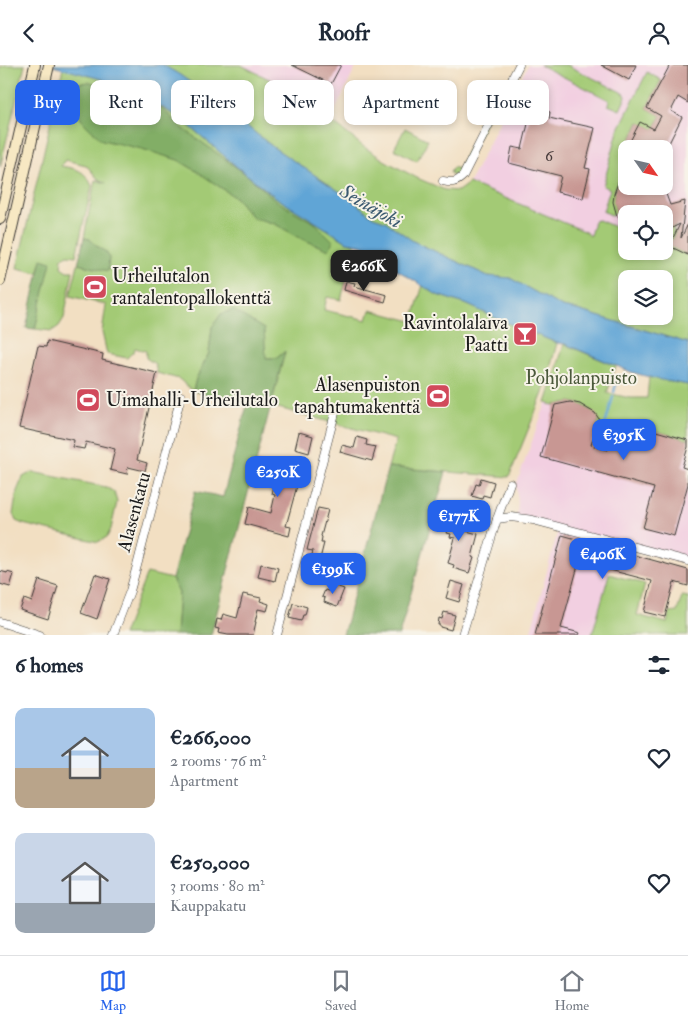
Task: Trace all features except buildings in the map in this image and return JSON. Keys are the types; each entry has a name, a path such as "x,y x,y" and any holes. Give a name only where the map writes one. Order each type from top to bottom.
{"main road":[{"path":"0,219 35,65"},
{"path":"0,281 49,65"}],"street":[{"path":"443,181 458,182 463,176 519,65"},
{"name":"Alasenkatu","path":"113,635 130,591 138,563 181,396"},
{"path":"277,635 335,413"},
{"path":"462,635 497,519 510,483"},
{"path":"497,519 511,517 533,520 688,561"},
{"path":"0,621 40,635"}],"shaded area":[{"path":"241,65 357,65 350,80 344,80 344,92 334,113 334,80 268,80"},
{"path":"528,65 688,65 688,282 673,275 673,270 663,270 642,260 673,260 673,205 618,205 618,249 584,231 469,183 498,125 549,125 549,80 520,80"},
{"path":"570,402 580,404 595,413 599,419 596,429 613,434 638,426 688,440 688,554 685,563 617,545 592,635 530,635 558,530 515,520 518,503 516,485 546,403 555,405"}],"green space":[{"path":"25,65 21,80 15,80 15,106 0,167 0,67"},
{"path":"163,65 241,65 271,80 264,80 264,125 334,124 384,160 417,178 445,190 458,191 469,183 584,231 590,236 594,221 599,220 618,228 618,260 673,260 673,248 688,255 688,343 627,325 673,325 673,270 618,270 618,322 562,307 510,278 488,276 413,241 385,221 373,217 352,200 273,147 245,125 254,125 254,80 187,80"},
{"path":"540,65 567,65 625,94 626,97 620,110 608,105 609,100"},
{"path":"63,68 103,80 90,80 90,125 161,125 161,106 171,113 171,125 188,125 278,199 347,242 355,244 341,300 327,297 324,310 367,320 370,310 412,321 423,285 437,295 468,305 557,343 543,393 509,477 388,467 396,440 271,406 285,352 277,358 266,358 212,327 209,353 196,379 193,391 179,379 157,373 155,364 146,358 146,351 135,348 127,358 107,354 102,332 106,305 70,296 78,264 108,270 106,252 90,239 84,238 95,180 106,183 98,179 86,165 65,160 61,166 80,171 92,186 76,256 68,255 62,258 61,267 67,271 73,271 64,318 59,326 52,331 35,329 50,262 42,260 38,273 17,268 50,125 80,125 80,80 60,80"},
{"path":"647,72 661,80 647,108 661,116 654,129 639,122 630,140 618,140 618,183 614,196 616,213 611,215 603,211 610,189 603,186 618,131"},
{"path":"90,82 90,125 161,125 161,108 171,117 171,125 180,125 247,175 278,202 316,224 333,241 329,250 302,239 275,224 251,216 236,198 178,160 102,140 80,118 80,83"},
{"path":"480,125 484,125 462,170 454,176 450,173 453,167 458,169"},
{"path":"405,128 428,140 417,161 394,149"},
{"path":"84,238 90,239 106,252 109,257 108,271 78,264"},
{"path":"42,259 51,262 35,329 26,328"},
{"path":"233,310 264,329 266,358 277,358 285,351 211,635 176,635 179,593 172,579 195,491 223,497 247,405 193,391 196,379 209,353 212,327 221,314"},
{"name":"Pohjolanpuisto","path":"564,344 616,366 607,393 630,398 647,398 649,377 688,385 688,440 639,426 632,449 628,448 618,438 596,429 599,419 586,407 570,402 554,405 546,403"},
{"path":"388,467 446,472 399,635 343,635"},
{"path":"32,472 106,487 114,492 117,502 111,529 107,537 98,542 16,521 13,514 17,491 23,477"},
{"path":"147,573 172,579 179,593 176,635 123,635"},
{"path":"609,574 645,584 637,615 667,623 669,613 677,612 682,596 688,597 688,635 592,635"}],"water":[{"path":"49,65 163,65 187,80 171,80 171,113 161,106 161,80 101,79"},
{"path":"188,125 245,125 273,147 352,200 373,217 385,221 413,241 488,276 510,278 562,307 618,322 618,325 627,325 688,343 688,385 631,372 565,344 557,343 498,319 468,305 437,295 386,264 375,251 363,245 347,242 278,199"}],"waterway":[{"path":"614,392 618,376"},
{"path":"602,436 613,397"}],"place":[{"name":"Urheilutalon rantalentopallokenttä","path":"95,287"},
{"name":"Ravintolalaiva Paatti","path":"525,334"},
{"name":"Alasenpuiston tapahtumakenttä","path":"438,396"},
{"name":"Uimahalli-Urheilutalo","path":"88,400"}],"water label":[{"name":"Seinäjoki","path":"371,206"}]}
